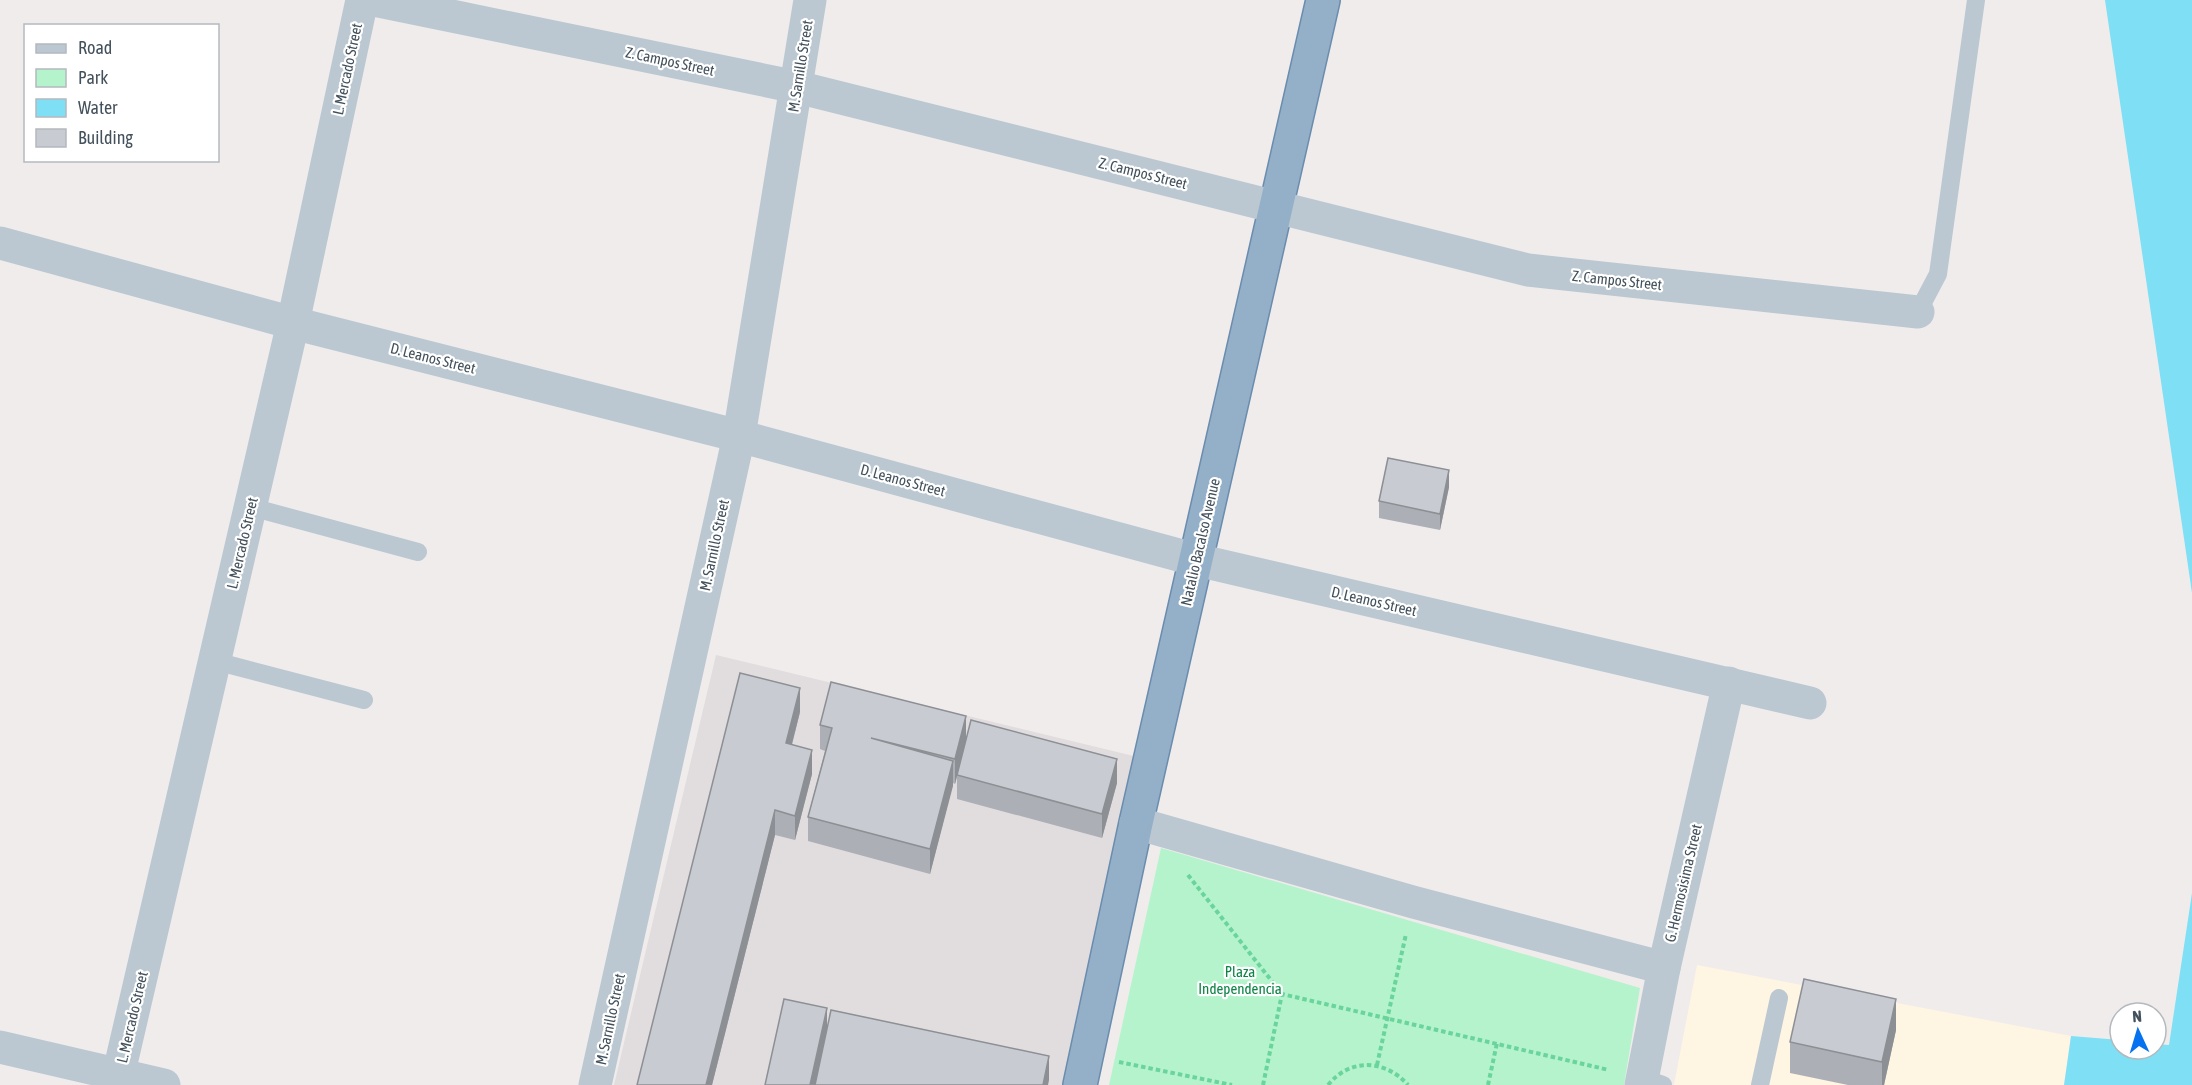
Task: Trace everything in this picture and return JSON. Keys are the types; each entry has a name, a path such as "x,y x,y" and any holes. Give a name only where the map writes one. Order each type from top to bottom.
{"highway":[{"name":"Natalio Bacalso Avenue","path":"1083,1070 1136,823 1323,0"}],"street":[{"name":"L. Mercado Street","path":"117,1080 293,323 362,0"},
{"name":"Z. Campos Street","path":"374,0 797,87 1528,270 1918,312"},
{"name":"M. Sarnillo Street","path":"595,1085 739,436 810,0"},
{"name":"D. Leanos Street","path":"0,243 293,323 739,436 1197,560 1810,703"},
{"name":"G. Hermosisima Street","path":"1649,1083 1664,968 1729,683"},
{"path":"1136,823 1413,902 1664,968"},
{"path":"0,1047 117,1080 164,1085"}],"lane":[{"path":"1918,312 1938,274 1976,0"},
{"path":"251,507 418,552"},
{"path":"215,661 364,699"},
{"path":"1760,1085 1779,998"}],"path":[{"path":"1182,868 1282,994 1497,1043 1649,1083"},
{"path":"1377,1065 1413,902"},
{"path":"1263,1085 1282,994"},
{"path":"1488,1085 1497,1043"},
{"path":"1328,1085 1334,1077 1347,1068 1362,1064 1377,1065 1390,1070 1408,1085"},
{"path":"1083,1070 1232,1085"}],"shaded area":[{"path":"716,655 1142,758 1065,1085 614,1085"},
{"path":"1697,965 2071,1036 2064,1085 1674,1085"}],"green space":[{"name":"Plaza Independencia","path":"1161,848 1640,988 1624,1085 1109,1085"}],"water":[{"path":"2105,0 2192,0 2192,593"},
{"path":"2192,893 2192,1085 2064,1085 2071,1036 2108,1039 2108,1061 2168,1061"}],"building":[{"path":"1388,458 1449,470 1440,514 1379,501"},
{"path":"740,673 800,688 786,743 812,750 795,816 775,810 706,1085 637,1085"},
{"path":"831,682 966,716 955,759 871,738 953,761 930,849 808,817 832,728 820,725"},
{"path":"971,720 1117,759 1102,814 957,775"},
{"path":"1804,979 1896,999 1882,1062 1790,1042"},
{"path":"784,999 827,1008 810,1085 765,1085"},
{"path":"831,1010 1049,1056 1043,1085 815,1085"}]}
